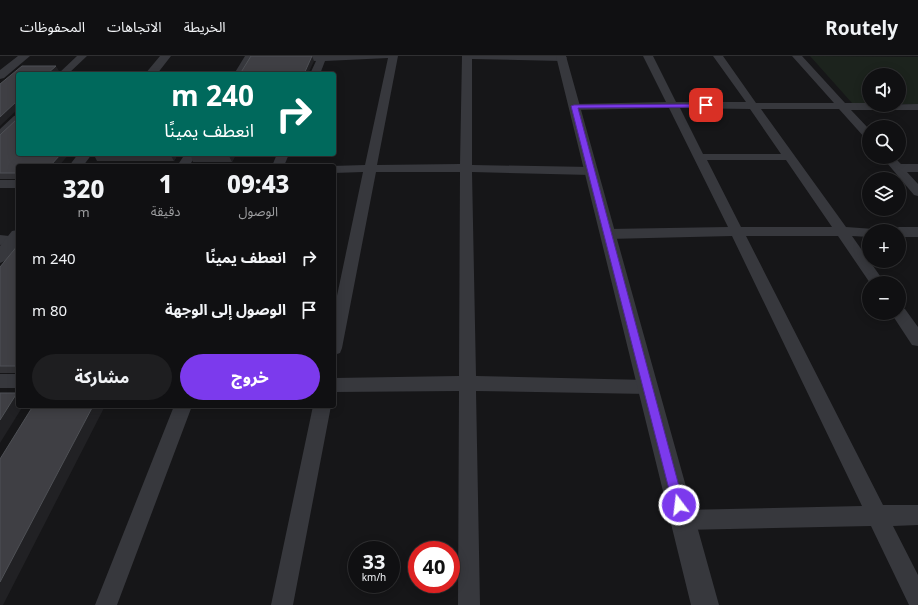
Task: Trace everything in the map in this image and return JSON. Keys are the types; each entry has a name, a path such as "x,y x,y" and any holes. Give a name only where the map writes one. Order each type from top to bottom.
{"street":[{"path":"0,76 25,56"},
{"path":"65,72 82,56"},
{"path":"153,72 166,56"},
{"path":"240,72 250,56"},
{"path":"266,56 385,56"},
{"path":"336,338 393,56"},
{"path":"469,605 466,168 468,56 561,57 705,605"},
{"path":"648,56 737,231 918,599"},
{"path":"718,56 873,276"},
{"path":"797,56 862,128"},
{"path":"316,72 322,57"},
{"path":"574,106 674,105 918,107"},
{"path":"0,135 16,120"},
{"path":"700,157 789,157"},
{"path":"894,164 918,192"},
{"path":"336,169 466,168 591,171"},
{"path":"898,168 918,168"},
{"path":"0,184 16,184"},
{"path":"608,234 737,231 862,232"},
{"path":"906,232 918,232"},
{"path":"0,257 10,239"},
{"path":"904,320 918,340"},
{"path":"0,381 16,381"},
{"path":"336,385 468,383 648,387"},
{"path":"106,605 182,408"},
{"path":"282,605 322,408"},
{"path":"682,520 918,515"}],"shaded area":[{"path":"810,56 918,57 918,104 906,104 906,68 862,68 862,103 852,103"}],"building":[{"path":"251,56 312,56 305,72 241,72"},
{"path":"22,66 56,66 49,72 16,72 16,102 0,117 0,84"},
{"path":"16,120 16,156 59,156 52,164 16,164 16,173 0,173 0,135"},
{"path":"16,247 16,366 0,366 0,267"},
{"path":"0,393 16,393 16,395 0,420"},
{"path":"32,408 92,408 0,582 0,459"}],"route":[{"path":"679,505 574,106 706,105"}]}
